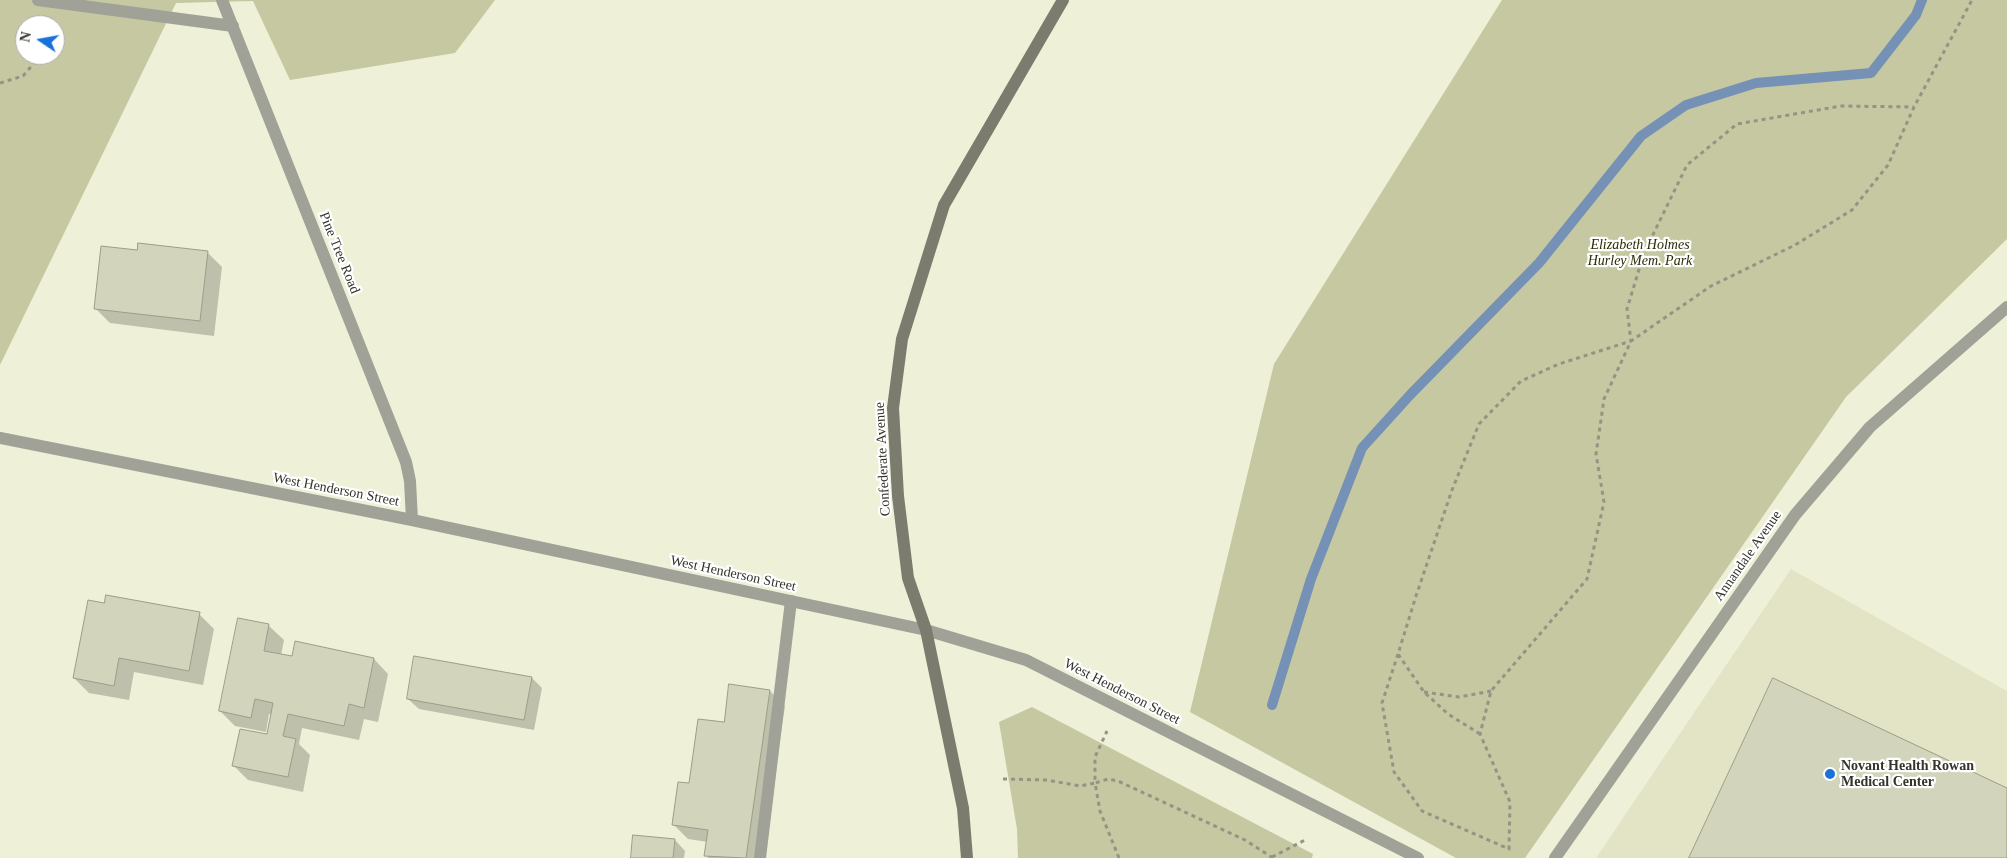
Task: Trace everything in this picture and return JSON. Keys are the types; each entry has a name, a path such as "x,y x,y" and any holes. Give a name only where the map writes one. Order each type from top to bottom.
{"street":[{"path":"38,0 233,26"},
{"name":"Pine Tree Road","path":"222,0 406,462 412,498 412,520"},
{"name":"Confederate Avenue","path":"967,858 963,808 926,630 908,578 898,496 893,408 902,339 944,205 1063,0"},
{"name":"Annandale Avenue","path":"1555,858 1795,515 1870,427 2007,307"},
{"name":"West Henderson Street","path":"0,438 412,520 926,630 1026,660 1418,858"},
{"path":"760,858 791,602"}],"path":[{"path":"1398,654 1424,692 1448,714 1480,734 1510,802 1509,849 1422,811 1394,772 1382,703 1398,654 1449,499 1479,424 1521,381 1558,364 1631,341 1711,286 1796,245 1852,210 1888,165 1914,106 1972,0"},
{"path":"0,83 23,76 32,65"},
{"path":"1480,734 1491,691 1587,580 1604,502 1596,454 1604,399 1631,341 1627,310 1644,253 1687,165 1737,124 1841,106 1914,106"},
{"path":"1424,692 1459,697 1491,691"},
{"path":"1106,731 1095,757 1096,783 1100,811 1119,858"},
{"path":"1003,779 1047,780 1080,786 1108,779 1118,780 1245,840 1272,857 1307,839"}],"shaded area":[{"name":"Novant Health Rowan Medical Center","path":"1791,569 2007,691 2007,858 1596,858"}],"green space":[{"path":"0,0 495,0 455,53 290,80 253,1 176,3 0,365"},
{"name":"Elizabeth Holmes Hurley Mem. Park","path":"1502,0 2007,0 2007,239 1846,397 1525,858 1456,858 1190,712 1274,364"},
{"path":"1032,707 1313,854 1312,858 1018,858 1017,829 999,722"}],"building":[{"path":"138,243 208,251 200,321 94,309 101,246 137,250"},
{"path":"106,595 200,612 189,671 119,658 114,686 73,678 88,600 104,603"},
{"path":"238,618 269,624 264,651 292,656 295,641 374,658 364,708 349,704 344,726 288,714 283,736 296,739 288,777 232,766 240,729 267,734 273,703 255,699 251,718 219,711"},
{"path":"414,656 532,677 524,720 407,699"},
{"path":"1773,678 2007,788 2007,858 1689,858"},
{"path":"729,684 770,690 746,858 704,856 708,830 672,825 678,782 689,783 698,719 724,722"},
{"path":"633,835 675,839 673,858 631,858"}],"waterway":[{"path":"1272,705 1311,579 1362,448 1410,395 1539,263 1641,136 1686,105 1756,83 1871,73 1916,15 1922,0"}],"place":[{"name":"Novant Health Rowan Medical Center","path":"1830,774"}]}
